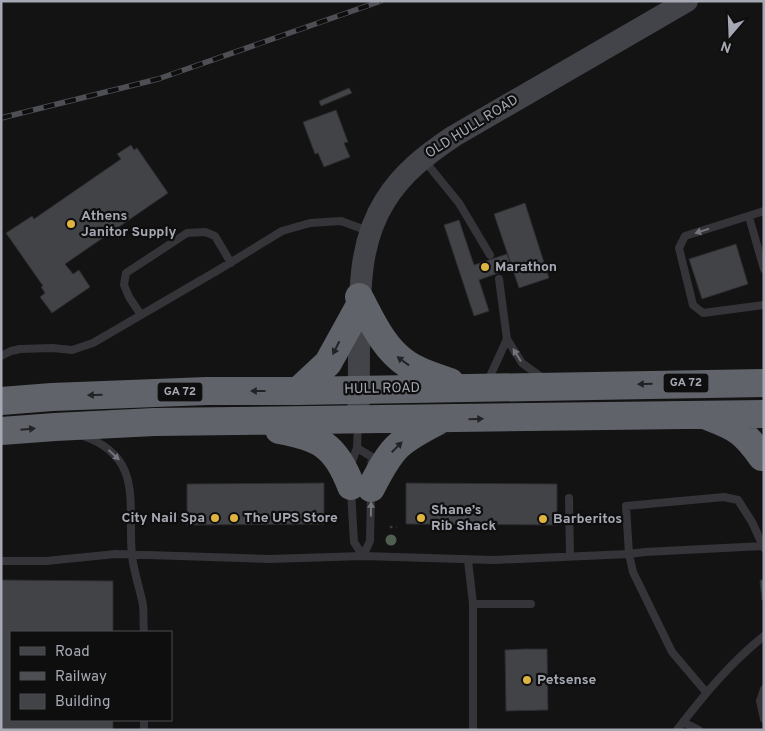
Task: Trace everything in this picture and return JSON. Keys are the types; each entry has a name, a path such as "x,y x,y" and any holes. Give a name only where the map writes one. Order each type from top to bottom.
{"highway":[{"path":"360,301 380,336 396,356 418,370 474,387"},
{"path":"298,391 331,358 360,301"},
{"name":"HULL ROAD","path":"1,401 52,397 208,391 764,383"},
{"name":"GA 72","path":"1,431 154,422 358,421 764,414"},
{"path":"706,415 734,427 748,438 763,456"},
{"path":"235,422 302,434 331,449 344,468 361,487 395,447 408,437 442,419"}],"main road":[{"name":"OLD HULL ROAD","path":"358,421 362,266 370,232 381,208 402,178 422,158 454,136 687,1"}],"lane":[{"path":"422,158 459,203 490,255"},
{"path":"764,211 684,236 679,248 693,305 703,313 764,305"},
{"path":"749,217 764,269"},
{"path":"1,356 11,350 20,348 72,350 93,343 231,263 282,231 310,223 341,221 370,232"},
{"path":"141,315 129,297 124,285 126,273 187,233 205,232 215,236 231,263"},
{"path":"499,280 507,339 522,363 554,386"},
{"path":"474,387 507,339"},
{"path":"358,421 358,448 350,464 361,487 370,541 363,556"},
{"path":"56,427 99,441 122,463 132,493 132,555 135,577 143,606 144,631"},
{"path":"358,448 372,457 361,487 354,542 363,556"},
{"path":"1,561 46,561 116,554 270,559 363,556 468,560 629,554 764,547 752,522 738,500 724,497 626,506 629,554 634,572 672,652 706,692"},
{"path":"569,498 570,556"},
{"path":"468,560 473,604 473,730"},
{"path":"473,604 531,604"},
{"path":"677,730 706,692 746,650 764,636"},
{"path":"764,689 760,701 764,719"},
{"path":"683,722 699,730"}],"path":[{"path":"390,527 397,527"}],"building":[{"path":"349,88 352,93 321,106 319,101"},
{"path":"336,110 348,142 344,143 350,157 324,167 318,153 315,154 303,122"},
{"name":"Athens Janitor Supply","path":"131,145 134,150 137,148 168,193 65,264 73,274 79,270 90,287 52,313 40,297 45,293 41,287 43,286 6,233 32,216 34,219 121,159 117,154"},
{"path":"525,203 549,278 519,288 494,214"},
{"name":"Marathon","path":"459,220 474,265 507,254 512,268 479,280 489,311 474,316 444,225"},
{"path":"736,244 748,284 702,299 689,259"},
{"path":"324,483 324,524 187,525 187,484"},
{"path":"406,483 557,484 557,525 406,524"},
{"path":"1,580 113,581 113,631 10,631 10,721 113,721 113,730 1,730"},
{"path":"760,580 764,580 764,600 762,600"},
{"name":"Petsense","path":"547,649 548,710 506,711 505,650"}],"railway":[{"path":"1,118 158,79 381,1"}],"place":[{"name":"Athens Janitor Supply","path":"71,224"},
{"name":"Marathon","path":"485,267"},
{"name":"City Nail Spa","path":"215,518"},
{"name":"The UPS Store","path":"234,518"},
{"name":"Shane’s Rib Shack","path":"421,518"},
{"name":"Barberitos","path":"543,519"},
{"name":"Petsense","path":"527,680"}]}
